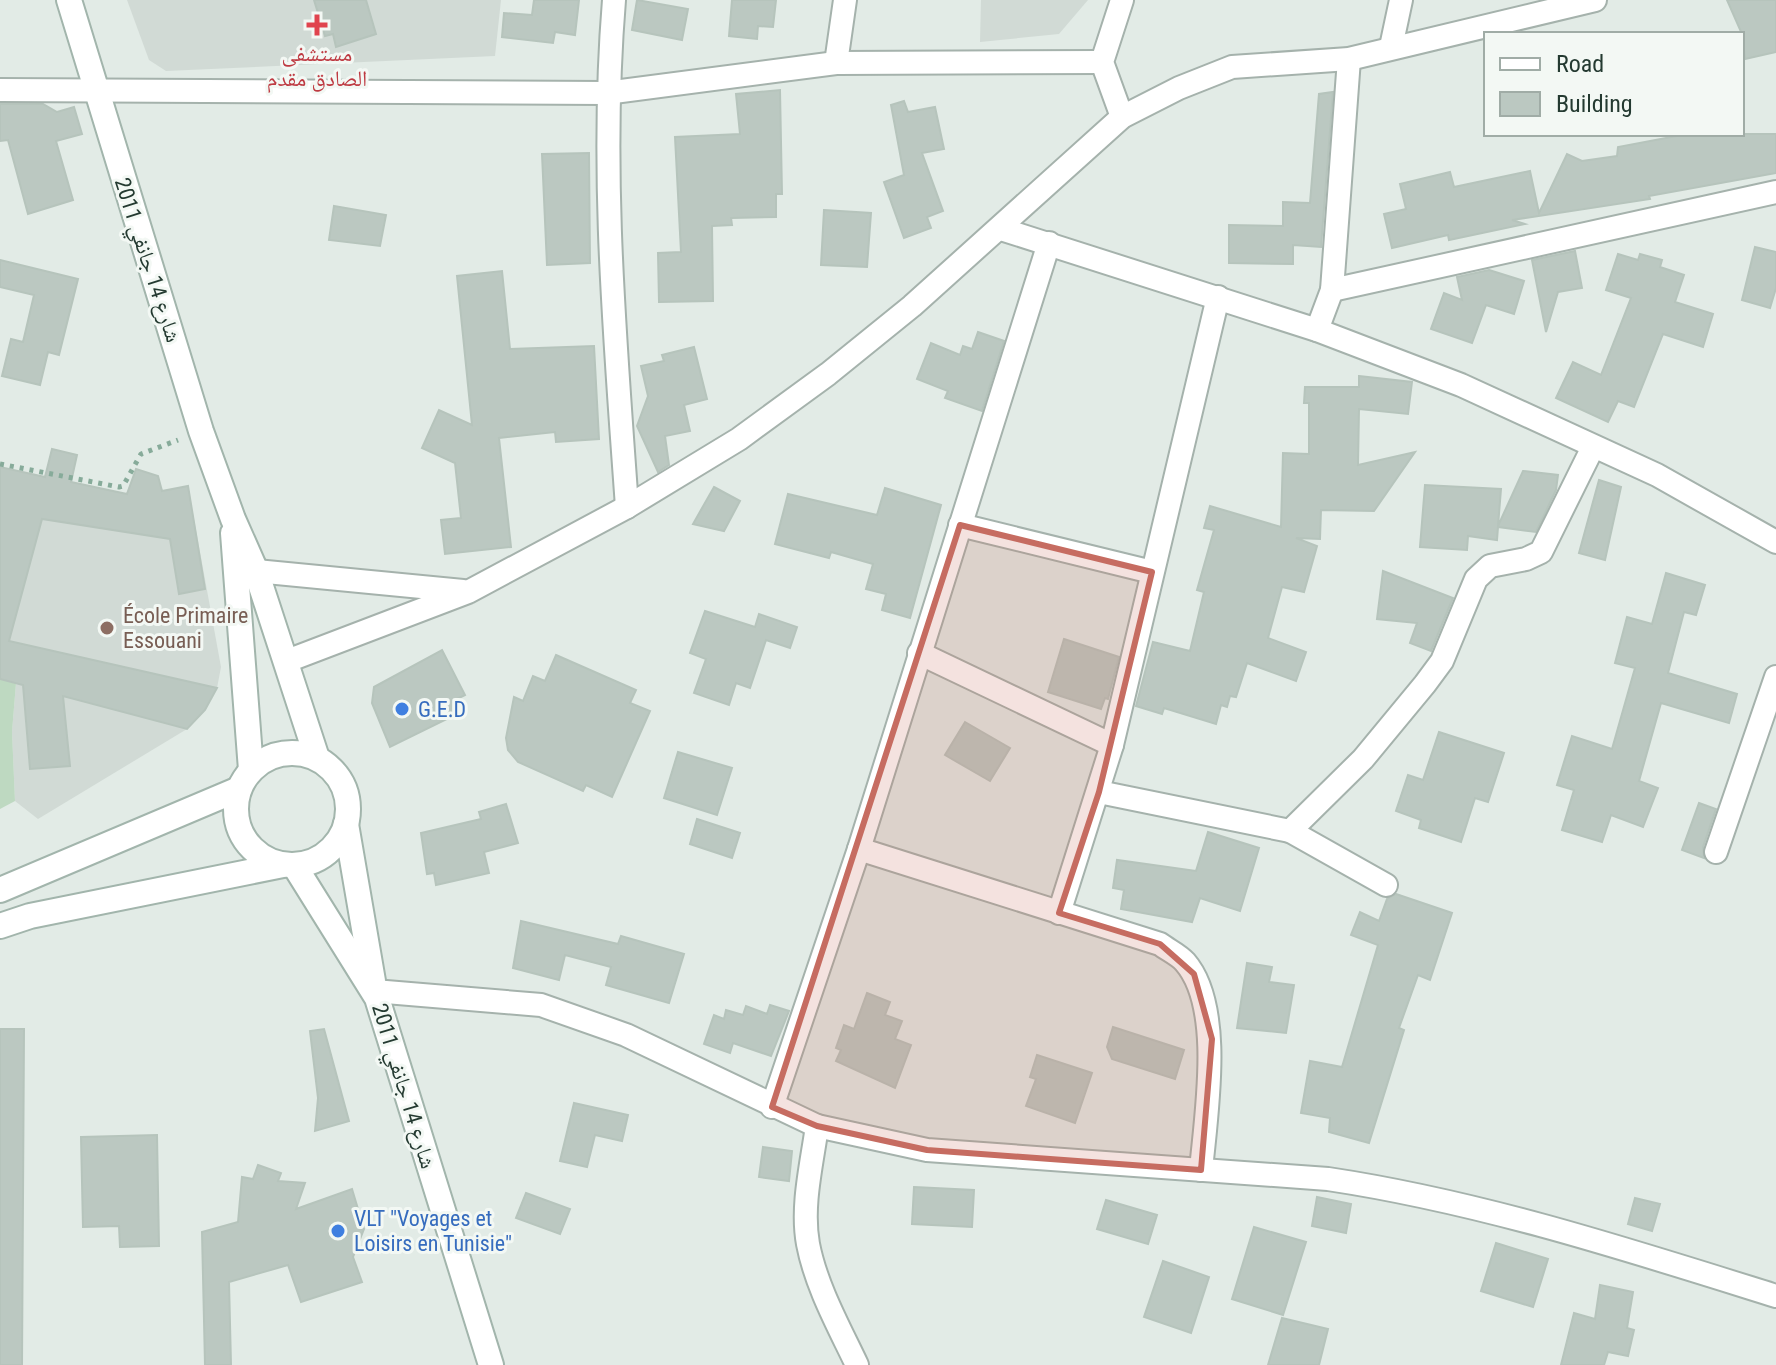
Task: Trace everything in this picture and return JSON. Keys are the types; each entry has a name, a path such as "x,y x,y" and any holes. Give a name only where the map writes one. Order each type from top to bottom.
{"main road":[{"name":"شارع 14 جانفي 2011","path":"69,0 94,91 201,431 256,571 317,758"},
{"name":"شارع 14 جانفي 2011","path":"233,519 245,780"},
{"path":"0,926 30,916 311,862 327,853 339,840 346,824 348,805 344,786 333,770 317,758 300,753 282,753 245,780 12,886 30,916"},
{"path":"245,780 237,822 243,838 254,851 289,865"},
{"name":"شارع 14 جانفي 2011","path":"346,824 374,991 491,1365"},
{"name":"شارع 14 جانفي 2011","path":"289,865 374,991"}],"street":[{"path":"614,0 606,93 612,297 627,507"},
{"path":"836,63 845,0"},
{"path":"1122,0 1102,62 1122,117"},
{"path":"1391,47 1401,0"},
{"path":"287,661 468,592 627,507 739,439 828,374 1001,229 1122,117 1179,88 1232,67 1349,59 1595,0"},
{"path":"1317,330 1332,290 1349,59"},
{"path":"0,90 606,93 836,63 1102,62"},
{"path":"1332,290 1776,192"},
{"path":"1001,229 1317,330 1461,385 1700,497 1776,542"},
{"path":"772,1107 859,849 1049,243"},
{"path":"1059,913 1112,745 1218,297"},
{"path":"1290,831 1363,759 1434,673 1442,661 1476,579 1490,566 1526,559 1541,552 1593,447"},
{"path":"960,525 1152,572"},
{"path":"256,571 468,592"},
{"path":"919,653 1112,745"},
{"path":"1716,852 1776,677"},
{"path":"1099,792 1290,831 1386,885"},
{"path":"859,849 1160,944 1184,960 1194,974 1212,1039 1201,1170"},
{"path":"374,991 541,1005 626,1035 817,1126 927,1150 1328,1179 1440,1199 1631,1250 1776,1296"},
{"path":"817,1126 806,1215 808,1244 828,1302 857,1365"}],"path":[{"path":"0,464 119,487 123,486 141,454 201,431"}],"highlighted area":[{"path":"960,525 1152,572 1099,792 1059,913 1160,944 1194,974 1212,1039 1201,1170 927,1150 817,1126 772,1107"}],"shaded area":[{"name":"مستشفى الصادق مقدم","path":"127,0 501,0 495,56 166,71 149,60"},
{"path":"981,0 1088,0 1059,34 980,42"},
{"name":"École Primaire Essouani","path":"3,468 126,494 136,469 158,476 162,491 188,486 221,667 217,688 205,710 187,729 38,819 15,801 12,732 16,683 0,679"}],"green space":[{"path":"0,679 16,683 12,732 15,801 0,809"}],"building":[{"path":"314,0 366,0 376,34 336,47 333,34 325,36"},
{"path":"534,0 579,0 575,35 555,32 553,43 502,37 504,13 532,15"},
{"path":"637,0 688,9 682,40 632,30"},
{"path":"732,0 776,0 773,27 758,26 757,39 729,36"},
{"path":"1727,0 1776,0 1776,52 1745,59 1744,32 1741,32"},
{"path":"780,90 782,194 776,194 776,217 731,218 732,225 712,226 713,301 659,302 658,253 681,252 675,137 740,134 736,94"},
{"path":"1333,92 1321,247 1293,245 1293,264 1229,263 1229,225 1283,226 1283,202 1310,203 1319,94"},
{"path":"904,101 908,112 935,107 944,149 922,153 943,211 927,217 931,228 904,238 884,182 904,175 891,105"},
{"path":"0,104 43,104 57,112 74,107 82,134 56,141 73,200 28,214 8,140 0,141"},
{"path":"1776,134 1776,173 1649,196 1650,199 1512,220 1525,224 1449,240 1448,235 1392,248 1384,214 1406,209 1400,184 1450,172 1454,187 1530,171 1539,213 1567,154 1582,161 1617,156 1618,147 1676,136"},
{"path":"589,153 590,263 547,265 542,154"},
{"path":"334,206 386,215 380,246 329,240"},
{"path":"824,210 871,213 867,267 821,265"},
{"path":"1755,247 1776,252 1776,288 1770,308 1742,300"},
{"path":"1575,251 1582,288 1558,292 1546,332 1532,260"},
{"path":"1618,254 1638,260 1640,254 1662,260 1660,267 1684,275 1675,302 1713,314 1703,347 1663,334 1634,407 1618,401 1608,422 1556,398 1573,362 1601,375 1631,298 1606,290"},
{"path":"0,260 78,279 59,355 48,352 40,385 2,376 11,339 23,342 34,295 0,287"},
{"path":"1489,270 1524,281 1514,314 1486,305 1472,343 1431,329 1444,293 1462,300 1457,277"},
{"path":"502,271 510,349 594,346 599,439 556,442 555,432 499,438 511,547 445,554 441,520 461,518 455,463 422,448 439,410 472,425 457,276"},
{"path":"978,332 1004,341 982,411 945,398 948,391 917,379 931,343 960,355 963,346 972,349"},
{"path":"694,347 707,399 684,405 690,431 665,436 669,465 658,472 637,426 648,396 641,366 664,361 662,355"},
{"path":"1359,376 1412,382 1408,414 1359,409 1358,465 1415,452 1374,511 1321,510 1320,539 1296,538 1317,546 1304,592 1282,587 1268,638 1306,652 1296,681 1247,663 1236,697 1230,696 1227,707 1221,705 1216,724 1164,708 1162,714 1136,706 1153,642 1190,651 1204,592 1197,590 1214,530 1204,528 1210,506 1281,527 1283,453 1309,454 1309,403 1304,403 1305,387 1359,387"},
{"path":"52,449 77,455 71,482 127,494 136,469 158,476 162,491 188,486 205,589 179,594 170,539 42,519 9,641 217,688 205,710 187,729 63,696 70,766 30,769 23,685 0,679 0,467 45,477"},
{"path":"1523,471 1558,475 1556,490 1536,532 1498,527 1497,540 1468,536 1467,550 1420,547 1425,485 1501,489 1498,526"},
{"path":"1599,480 1621,487 1605,560 1579,553"},
{"path":"714,487 740,501 724,531 693,524"},
{"path":"885,488 941,505 910,618 882,610 886,594 866,589 873,564 831,552 829,558 775,544 788,494 877,515"},
{"path":"1383,571 1453,598 1431,651 1410,643 1417,623 1377,619"},
{"path":"1666,573 1705,585 1696,615 1684,612 1668,673 1737,694 1729,723 1661,703 1639,781 1658,788 1643,827 1611,815 1602,842 1562,830 1574,790 1557,785 1572,736 1612,749 1635,668 1615,663 1627,617 1652,624"},
{"path":"705,611 755,627 759,614 797,627 790,648 766,640 750,688 736,683 729,705 694,693 706,659 690,653"},
{"path":"1064,639 1119,657 1108,699 1105,698 1101,709 1048,692"},
{"path":"442,650 465,695 455,700 461,712 390,747 372,703 374,687"},
{"path":"556,655 636,690 630,703 650,711 612,797 586,785 583,791 518,762 508,750 506,738 514,697 523,701 533,676 545,681"},
{"path":"965,722 1010,748 990,781 945,755"},
{"path":"1439,732 1504,753 1488,802 1475,798 1461,842 1419,828 1421,820 1396,811 1408,775 1423,780"},
{"path":"678,752 732,768 717,815 664,798"},
{"path":"1699,803 1716,809 1703,847 1704,858 1682,850"},
{"path":"506,804 518,843 484,852 489,873 436,885 434,873 427,874 421,833 481,819 479,812"},
{"path":"697,819 740,833 732,858 690,844"},
{"path":"1208,832 1259,848 1240,911 1200,898 1192,922 1121,909 1124,890 1113,888 1117,860 1196,871"},
{"path":"1396,894 1452,913 1430,980 1418,975 1399,1028 1404,1030 1369,1143 1329,1132 1330,1118 1301,1113 1310,1061 1342,1067 1378,945 1351,935 1360,912 1379,921 1387,899"},
{"path":"521,921 618,944 621,936 684,954 669,1003 606,985 611,967 565,955 559,980 513,968"},
{"path":"1247,963 1272,967 1269,982 1294,985 1286,1033 1237,1028"},
{"path":"867,993 890,1002 885,1015 902,1021 895,1039 911,1045 895,1088 836,1061 841,1050 836,1048 844,1025 854,1029"},
{"path":"770,1005 789,1011 771,1056 733,1043 730,1053 704,1044 714,1015 724,1019 726,1010 743,1015 746,1006 767,1014"},
{"path":"1113,1027 1184,1050 1175,1079 1112,1059 1107,1047"},
{"path":"0,1029 24,1029 22,1365 0,1365"},
{"path":"324,1029 349,1121 315,1131 318,1098 310,1031"},
{"path":"1037,1055 1092,1073 1075,1123 1026,1106 1036,1079 1030,1077"},
{"path":"574,1103 628,1115 622,1141 595,1135 587,1167 560,1161"},
{"path":"157,1135 159,1246 120,1247 119,1226 83,1227 81,1137"},
{"path":"763,1147 792,1151 789,1181 759,1177"},
{"path":"258,1165 281,1173 278,1181 305,1183 296,1209 352,1189 364,1229 353,1257 362,1282 301,1302 288,1265 229,1282 231,1365 205,1365 202,1232 238,1222 242,1177 253,1179"},
{"path":"914,1187 974,1190 972,1227 912,1224"},
{"path":"526,1193 570,1209 560,1234 516,1218"},
{"path":"1317,1197 1351,1204 1346,1233 1312,1226"},
{"path":"1635,1198 1660,1204 1652,1231 1628,1224"},
{"path":"1106,1200 1157,1215 1148,1244 1097,1229"},
{"path":"1254,1227 1306,1242 1283,1315 1232,1299"},
{"path":"1496,1243 1548,1259 1533,1307 1481,1291"},
{"path":"1163,1261 1209,1277 1191,1333 1144,1317"},
{"path":"1600,1285 1633,1292 1627,1328 1634,1330 1628,1356 1608,1352 1604,1365 1561,1365 1574,1313 1595,1319"},
{"path":"1282,1318 1328,1329 1319,1365 1268,1365"}],"place":[{"name":"مستشفى الصادق مقدم","path":"317,25"},
{"name":"École Primaire Essouani","path":"107,628"},
{"name":"G.E.D","path":"402,709"},
{"name":"VLT \"Voyages et Loisirs en Tunisie\"","path":"338,1231"}]}
